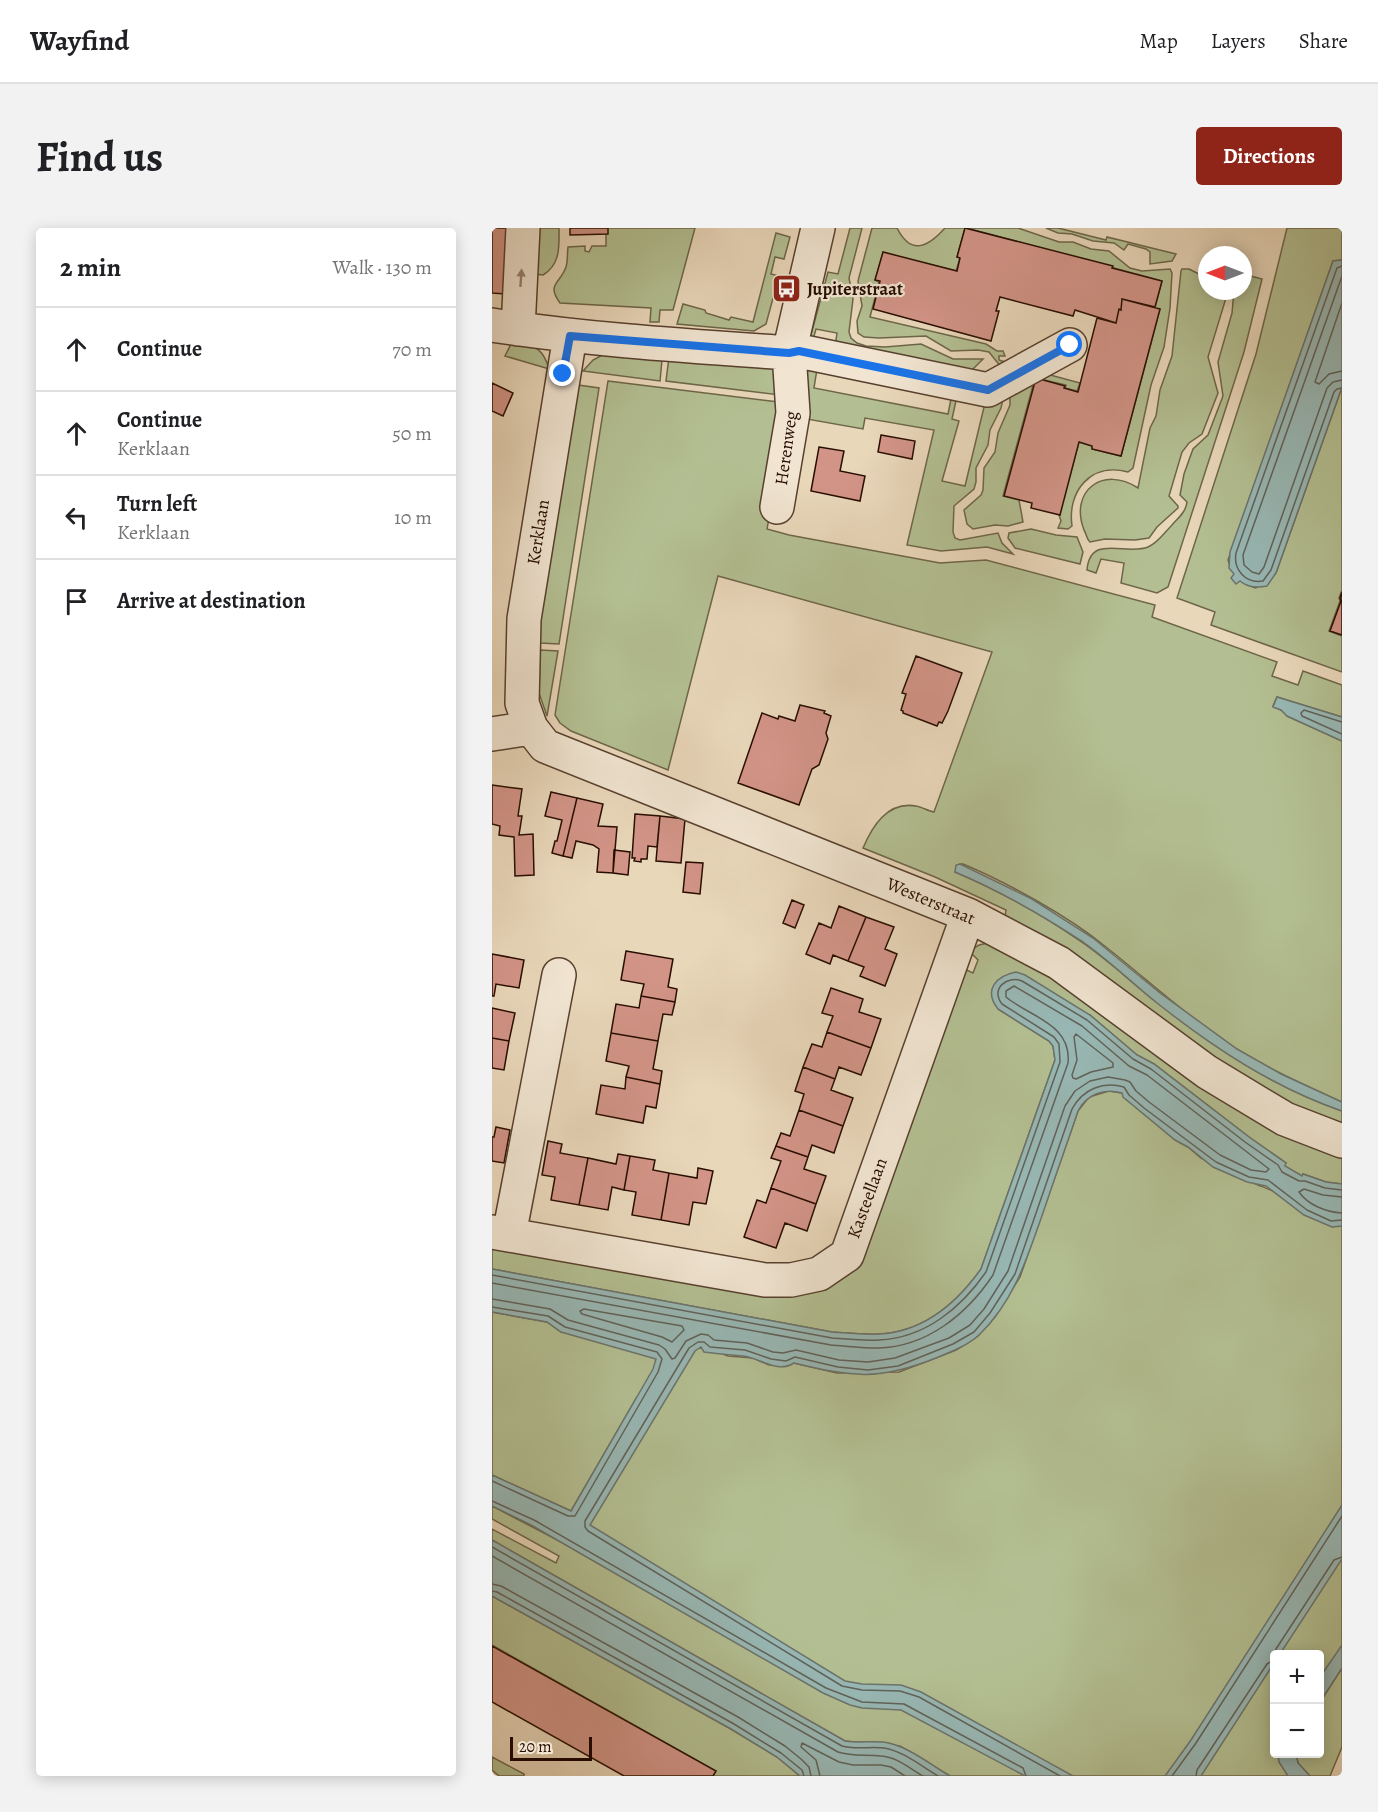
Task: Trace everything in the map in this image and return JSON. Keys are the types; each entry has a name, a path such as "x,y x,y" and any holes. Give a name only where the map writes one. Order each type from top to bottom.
{"street":[{"path":"523,228 505,327 570,336 789,353 799,351 988,390 1070,345"},
{"path":"789,353 811,229"},
{"name":"Kerklaan","path":"531,728 522,703 524,619 570,336"},
{"name":"Herenweg","path":"777,507 793,413 789,353"},
{"path":"492,734 531,728"},
{"name":"Westerstraat","path":"531,728 545,746 968,915 1059,963 1207,1072 1246,1096 1285,1119 1342,1141"},
{"name":"Kasteellaan","path":"559,975 501,1234 765,1280 792,1280 819,1274 847,1255 968,915"}],"green space":[{"path":"531,228 559,228 559,248 556,260 549,271 543,275 535,274"},
{"path":"606,228 695,228 673,310 660,310 659,322 650,322 651,308 560,303 556,297 554,288 566,267 568,247 585,246 585,251 589,252 592,246 606,246"},
{"path":"850,228 862,228 849,278 853,299 849,332 851,338 866,346 921,344 953,359 983,359 971,371 835,347 837,333 816,329 812,343 809,342 828,272 838,274"},
{"path":"872,228 897,228 908,242 920,246 932,240 945,228 965,228 957,257 960,258 956,271 883,253 875,280 879,282 870,317 986,344 997,351 1003,351 1005,356 999,356 999,360 1008,363 1001,367 989,352 951,351 926,336 879,338 864,337 858,333 857,321 862,306 858,281"},
{"path":"967,228 1018,228 1059,242 1073,242 1091,249 1109,251 1130,268 1142,271 1170,269 1172,273 1164,347 1151,385 1133,468 1128,472 1103,471 1084,482 1073,501 1072,526 1068,529 1058,528 1061,521 1059,515 1079,442 1092,446 1092,449 1121,456 1160,309 1155,307 1162,281"},
{"path":"1046,228 1058,228 1106,240 1107,237 1176,254 1172,261 1150,264 1150,252 1146,249 1128,244 1124,250 1114,243 1093,241"},
{"path":"1287,228 1342,228 1342,260 1333,261 1228,560 1238,578 1256,588 1276,573 1342,387 1342,590 1329,631 1342,636 1342,672 1211,625 1215,612 1177,598 1256,354"},
{"path":"776,233 790,237 784,259 775,257 771,274 779,276 766,324 754,331 677,324 683,304 729,320 731,317 753,322"},
{"path":"1182,269 1189,269 1198,274 1198,300 1225,300 1208,357 1218,393 1202,434 1189,443 1182,452 1169,496 1178,508 1157,527 1149,538 1105,539 1090,542 1084,530 1081,504 1085,494 1092,486 1113,479 1138,488 1150,428 1156,416 1160,390 1172,356"},
{"path":"1252,276 1262,279 1244,352 1168,587 1157,593 1121,583 1124,563 1101,559 1096,573 1087,570 1095,552 1102,549 1148,547 1161,538 1185,509 1187,502 1180,495 1184,474 1193,449 1208,435 1223,396 1218,362 1232,313 1233,300 1252,300"},
{"path":"514,338 540,352 549,369 505,356"},
{"path":"606,353 662,360 660,381 583,371 593,360"},
{"path":"669,357 772,367 779,376 780,395 666,381"},
{"path":"803,365 817,369 814,388 948,414 952,394 957,396 952,419 959,421 942,481 965,486 985,403 1003,399 990,430 988,445 976,468 974,489 954,506 953,532 955,538 960,540 998,533 1002,543 1013,554 987,547 941,551 907,545 934,430 865,418 863,429 801,418"},
{"path":"1039,372 1080,383 1077,391 1065,388 1066,385 1035,378 1003,496 1019,500 1023,522 1008,526 995,525 973,529 967,524 964,510 981,495 983,490 984,468 995,452 998,433 1010,405 1010,389"},
{"path":"608,381 787,403 788,412 767,529 940,563 986,560 1155,605 1152,617 1277,662 1272,676 1298,685 1303,671 1342,685 1342,717 1277,697 1273,706 1287,713 1287,716 1342,741 1342,1102 1264,1065 1220,1038 1091,935 1056,912 1018,890 963,864 960,864 955,872 1005,895 1068,933 1102,957 1179,1020 1245,1065 1292,1090 1342,1111 1342,1127 1246,1083 1005,916 1006,910 935,877 863,848 876,824 889,812 906,806 916,806 934,812 992,652 718,576 668,770 571,731 560,723 555,715"},
{"path":"578,385 599,388 559,644 540,643 541,616"},
{"path":"1031,529 1077,537 1083,552 1080,564 1015,548 1008,538 1009,533"},
{"path":"540,650 558,651 547,716 539,693"},
{"path":"992,942 1001,943 1342,1154 1342,1184 1326,1182 1303,1174 1302,1176 1284,1166 1286,1163 1154,1064 1137,1055 1090,1015 998,1009 1049,1041 1053,1046 1055,1060 981,1269 961,1294 924,1322 895,1332 879,1334 832,1332 492,1269 492,1245 777,1294 806,1294 822,1290 837,1281 846,1274 960,967 973,973 978,960 969,951 979,945"},
{"path":"1109,1091 1122,1093 1175,1140 1201,1158 1273,1191 1337,1226 1342,1226 1342,1651 1324,1677 1324,1650 1270,1650 1270,1758 1285,1758 1292,1776 950,1776 900,1746 845,1741 492,1540 492,1529 556,1563 559,1556 492,1519 492,1506 565,1544 637,1397 571,1511 492,1475 492,1312 547,1322 561,1332 702,1346 728,1356 753,1358 769,1365 794,1363 837,1373 899,1372 956,1350 978,1336 995,1317 1020,1277 1078,1111 1089,1097"},
{"path":"492,1596 731,1729 777,1757 800,1776 713,1776 716,1771 492,1645"},
{"path":"1342,1668 1342,1747 1330,1776 1310,1776 1298,1763 1297,1758 1324,1758 1324,1696"},
{"path":"492,1757 524,1776 499,1776 492,1770"}],"water":[{"path":"1342,260 1342,387 1276,573 1267,586 1253,587 1240,581 1236,584 1231,578 1234,574 1229,568 1230,552 1333,261"},
{"path":"1277,697 1342,717 1342,741 1287,716 1281,710 1273,707"},
{"path":"960,864 1032,899 1093,938 1160,993 1237,1049 1281,1074 1342,1102 1342,1111 1268,1078 1222,1051 1157,1003 1083,942 1020,904 955,872 956,865"},
{"path":"1016,972 1025,975 1090,1015 1137,1055 1154,1064 1286,1163 1285,1166 1302,1176 1303,1174 1326,1182 1342,1184 1342,1226 1332,1227 1304,1215 1266,1186 1247,1182 1213,1167 1188,1147 1175,1140 1123,1097 1122,1093 1109,1091 1097,1094 1086,1100 1078,1111 1019,1276 1003,1307 976,1338 954,1351 916,1365 865,1374 849,1374 794,1363 781,1367 750,1357 704,1352 701,1347 695,1351 590,1525 845,1681 901,1685 921,1692 1073,1776 1025,1776 901,1710 862,1708 823,1693 531,1525 492,1506 492,1475 571,1511 653,1369 656,1359 561,1332 547,1322 492,1312 492,1269 832,1332 861,1334 879,1334 910,1328 937,1314 961,1294 981,1269 1055,1060 1053,1046 1049,1041 998,1009 994,1002 992,990 994,985 1003,977"},
{"path":"1342,1505 1342,1559 1283,1650 1270,1650 1270,1669 1201,1776 1165,1776 1191,1740"},
{"path":"492,1540 845,1741 883,1742 900,1747 950,1776 800,1776 777,1757 731,1729 492,1596"},
{"path":"1342,1645 1342,1668 1324,1696 1324,1671"},
{"path":"1278,1758 1297,1758 1298,1763 1310,1776 1288,1776"}],"building":[{"path":"492,228 512,228 505,294 492,293"},
{"path":"570,228 608,228 608,234 570,235"},
{"path":"965,228 1162,281 1155,307 1122,299 1116,323 1075,310 1073,316 1000,297 996,311 999,311 991,341 873,309 880,281 875,280 883,252 957,271 960,258 957,257"},
{"path":"1122,299 1160,309 1121,456 1092,449 1092,446 1079,442 1060,515 1031,508 1032,503 1004,496 1036,378 1078,392 1097,318 1116,323"},
{"path":"492,383 513,393 503,416 492,411"},
{"path":"881,435 915,441 912,459 878,452"},
{"path":"819,447 844,451 840,471 865,476 860,501 811,491"},
{"path":"1342,592 1342,635 1330,631"},
{"path":"916,656 962,673 948,711 942,723 939,722 937,726 903,713 901,710 906,694 902,693"},
{"path":"800,705 825,711 824,713 831,716 826,733 828,739 819,765 812,769 799,805 738,783 762,713 778,719 779,716 795,721"},
{"path":"492,785 522,789 518,816 522,816 519,835 533,834 534,875 515,876 514,837 499,835 500,826 492,824"},
{"path":"551,792 577,798 563,856 552,853 562,820 545,816"},
{"path":"577,798 603,804 598,826 617,827 613,873 597,872 599,849 593,845 576,841 572,858 563,856"},
{"path":"635,814 660,816 657,847 648,846 647,859 641,859 641,862 634,861 635,858 632,858"},
{"path":"660,816 685,819 681,863 656,861"},
{"path":"614,850 630,852 628,875 613,873"},
{"path":"686,862 703,863 700,894 683,892"},
{"path":"792,900 804,905 795,928 783,923"},
{"path":"839,906 866,917 848,961 833,955 830,964 806,954 819,923 831,928"},
{"path":"866,917 894,927 885,949 897,954 885,986 860,976 864,967 848,961"},
{"path":"626,951 673,959 668,987 677,989 675,1002 641,996 644,984 621,980"},
{"path":"492,954 524,960 519,988 496,984 494,996 492,996"},
{"path":"831,988 863,999 859,1012 881,1019 871,1048 827,1032 833,1016 822,1013"},
{"path":"641,996 675,1002 672,1015 663,1014 658,1041 611,1033 616,1004 639,1008"},
{"path":"492,1008 515,1013 509,1041 492,1038"},
{"path":"827,1032 871,1048 861,1075 839,1067 835,1079 803,1067 812,1044 822,1047"},
{"path":"611,1033 658,1041 653,1069 662,1071 660,1084 626,1077 629,1066 606,1061"},
{"path":"492,1038 509,1041 504,1070 492,1068"},
{"path":"803,1067 835,1079 831,1090 853,1098 843,1126 799,1110 804,1094 795,1091"},
{"path":"626,1077 660,1084 656,1108 646,1106 643,1123 596,1114 601,1085 625,1089"},
{"path":"799,1110 843,1126 834,1153 812,1145 808,1157 776,1146 781,1133 790,1136"},
{"path":"496,1127 510,1130 504,1163 492,1161 492,1137 494,1137"},
{"path":"548,1141 562,1144 560,1153 588,1158 579,1205 551,1200 555,1177 542,1175"},
{"path":"776,1146 808,1157 804,1169 826,1176 816,1204 771,1188 781,1161 771,1158"},
{"path":"618,1154 630,1156 624,1190 612,1187 608,1210 579,1205 588,1158 616,1164"},
{"path":"630,1156 655,1160 653,1170 669,1173 661,1220 632,1215 636,1192 624,1190"},
{"path":"698,1168 713,1171 706,1204 693,1202 689,1225 661,1220 669,1173 697,1178"},
{"path":"771,1188 816,1204 807,1231 785,1223 776,1248 744,1237 757,1200 766,1203"},
{"path":"492,1646 716,1771 713,1776 624,1776 492,1702"}],"place":[{"name":"Jupiterstraat","path":"786,289"}],"route":[{"path":"563,374 570,336 789,353 799,351 988,390 1070,345"}]}
